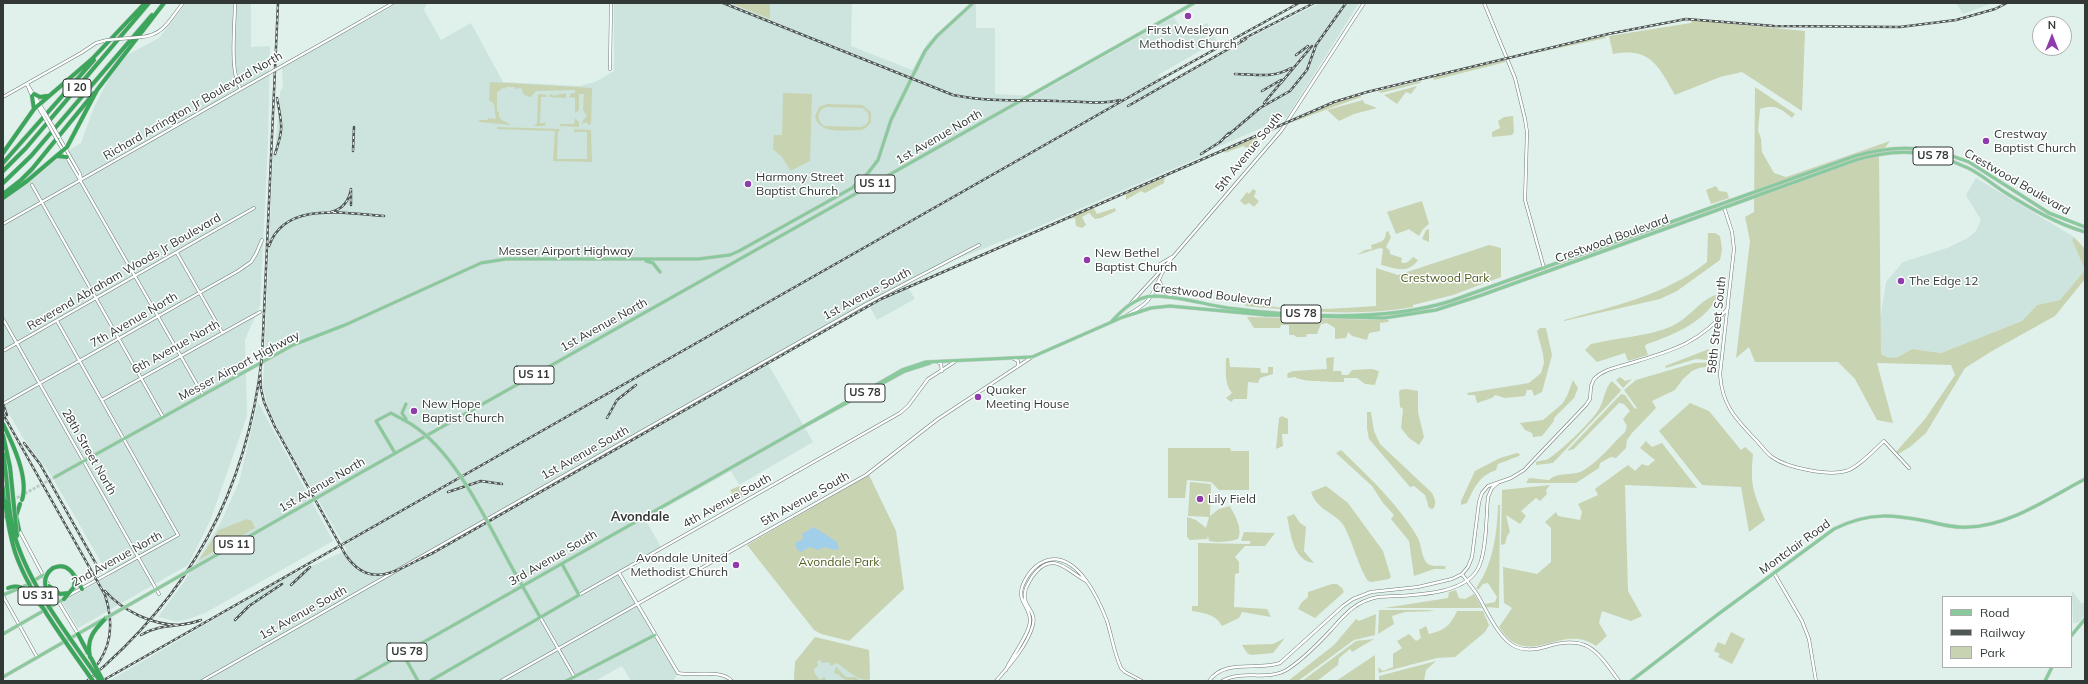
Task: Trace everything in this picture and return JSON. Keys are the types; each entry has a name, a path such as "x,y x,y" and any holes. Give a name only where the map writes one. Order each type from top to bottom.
{"highway":[{"path":"3,153 38,105 92,59 145,3"},
{"name":"I 20","path":"3,171 26,148 149,3"},
{"path":"3,194 21,180 83,103 101,85 164,3"},
{"name":"I 20","path":"3,183 31,156 164,3"},
{"path":"3,163 127,21"},
{"path":"3,198 64,149 101,85"},
{"path":"34,110 33,95 40,97 47,96"},
{"path":"57,156 67,157"},
{"path":"3,424 24,479 25,490 16,516 19,530"},
{"path":"3,435 10,467 18,542"},
{"name":"US 31","path":"3,454 10,512 18,542 32,574 54,612 101,681"},
{"name":"US 31","path":"3,487 4,502 16,554 30,584 93,681"},
{"path":"3,492 4,502"},
{"path":"5,510 16,507 21,502"},
{"path":"54,612 45,583 46,575 53,568 66,566 74,575 82,589"},
{"path":"64,599 75,584 74,575"},
{"path":"3,591 17,586 26,589 52,619"},
{"path":"49,586 60,594 69,593"},
{"path":"91,658 89,640 99,623 106,618"},
{"path":"78,634 101,681"}],"main road":[{"name":"Messer Airport Highway","path":"55,477 293,345 345,325 481,263 506,259 699,259 730,255 811,212 860,182 878,160 891,120 925,50 937,36 973,3"},
{"name":"1st Avenue North","path":"106,618 395,453 1194,3"},
{"name":"Crestwood Boulevard","path":"1131,303 1144,297 1153,296 1173,297 1229,308 1282,313 1358,315 1391,314 1416,310 1445,303 1722,203 1893,147 1911,147 1956,157 1969,162 2054,215 2085,227"},
{"name":"Crestwood Boulevard","path":"1123,317 1151,308 1166,306 1281,316 1376,318 1401,316 1444,308 1724,208 1869,154 1906,151 1927,154 1949,161 1968,168 2008,194 2059,223 2085,232"},
{"path":"637,259 650,261 660,272"},
{"name":"5th Avenue South","path":"1110,322 1131,303"},
{"name":"5th Avenue South","path":"1032,357 1123,317"},
{"name":"US 78","path":"938,362 1032,357"},
{"name":"3rd Avenue South","path":"355,681 902,370 916,364 938,362"},
{"path":"406,404 402,410 402,415 435,443 461,477 540,617"},
{"path":"395,453 376,421 391,413 411,424"},
{"name":"Montclair Road","path":"1631,681 1834,529 1867,516 1896,515 1954,527 1982,526 2005,520 2085,479"},
{"path":"3,516 13,520"},
{"path":"562,564 579,595"},
{"path":"3,596 27,585 43,575"},
{"name":"4th Avenue South","path":"430,681 579,595"},
{"name":"2nd Avenue North","path":"3,634 64,599"},
{"path":"2072,635 2085,619"},
{"path":"3,677 99,623"},
{"path":"566,681 654,635"},
{"path":"403,654 418,681"},
{"path":"2045,681 2052,668"}],"street":[{"path":"3,97 98,41 152,36 159,32 183,3"},
{"path":"234,3 234,72 237,83 242,89"},
{"name":"Richard Arrington Jr Boulevard North","path":"3,224 393,3"},
{"path":"610,69 611,3"},
{"name":"5th Avenue South","path":"1131,303 1166,266 1281,131 1364,3"},
{"path":"1484,3 1515,78 1525,119 1527,132 1525,200 1545,272"},
{"path":"27,84 80,174 82,180"},
{"path":"64,149 67,157 82,180 203,395"},
{"path":"32,185 96,299 120,338 163,417"},
{"name":"58th Street South","path":"1722,203 1732,232 1734,245 1720,374 1725,400 1735,417 1772,458 1811,472 1845,472 1852,468 1884,441 1908,468"},
{"name":"Reverend Abraham Woods Jr Boulevard","path":"3,351 254,208"},
{"name":"7th Avenue North","path":"3,404 249,264 256,254 262,240"},
{"name":"1st Avenue South","path":"202,681 866,304 979,245"},
{"path":"177,253 222,332"},
{"path":"1160,264 1174,256"},
{"name":"5th Avenue South","path":"1123,317 1140,307 1153,296 1166,266"},
{"path":"1160,277 1162,289 1173,297"},
{"path":"1209,681 1217,673 1228,668 1270,666 1280,663 1344,606 1353,600 1374,592 1420,587 1452,579 1462,574 1472,560 1478,502 1482,493 1490,485 1500,482 1524,470 1586,405 1590,397 1592,382 1598,376 1609,370 1686,344 1713,326 1728,308"},
{"name":"6th Avenue North","path":"102,400 260,312"},
{"name":"28th Street North","path":"3,319 159,594"},
{"path":"57,321 124,439"},
{"name":"5th Avenue South","path":"501,681 870,472 938,419 1032,357"},
{"path":"1011,358 1018,361 1018,366"},
{"name":"4th Avenue South","path":"579,595 900,413 908,406 928,379 956,361"},
{"path":"938,362 941,364 942,371"},
{"name":"2nd Avenue North","path":"64,599 178,535 124,439"},
{"path":"1222,681 1234,676 1271,675 1285,671 1331,630 1346,612 1367,600 1378,597 1451,589 1468,582 1481,564 1489,494 1500,482"},
{"path":"4,502 5,510 19,530 49,586 78,634"},
{"path":"996,681 1006,670 1030,622 1028,612 1021,596 1023,586 1035,566 1047,561 1060,560 1075,568 1087,581 1107,622 1121,668 1125,672 1142,681"},
{"path":"620,573 654,635 678,673 688,675 719,674 732,681"},
{"path":"1462,574 1498,631 1513,646 1530,650 1567,641 1579,642 1589,646 1599,654 1618,681"},
{"path":"1774,574 1802,621 1809,639 1816,681"},
{"path":"3,596 37,657"},
{"path":"540,617 574,676"}],"shaded area":[{"path":"186,3 251,3 251,47 270,46 268,143 260,305 245,340 247,416 210,521 188,565 78,628 62,602 109,576 51,475 23,438 3,403 3,193 29,174 81,143 94,107 112,73 127,55 159,38"},
{"path":"398,3 427,3 424,10 441,40 471,23 503,82 581,86 597,81 614,71 614,3 730,3 770,19 770,3 852,3 851,46 912,70 928,42 976,3 976,28 995,28 995,94 1034,96 1174,17 1185,35 1207,23 1217,41 1158,75 1165,86 1245,40 1320,3 1359,3 1287,117 1204,153 1205,155 1028,231 952,261 906,284 915,299 877,320 870,307 768,364 813,442 739,485 731,471 645,519 661,547 619,571 679,672 673,681 631,681 622,666 595,681 109,681 283,579 347,550 280,433 267,404 263,387 273,154 275,150 280,92 283,87 282,68"},
{"path":"1956,3 1993,3 1963,14"},
{"path":"1976,178 2074,237 2072,240 2085,270 2060,300 2037,305 2022,321 1941,353 1912,349 1898,357 1889,359 1881,354 1880,320 1886,282 1903,262 1947,248 1968,238 1976,231 1981,220 1966,195"},
{"path":"258,402 333,541 205,613 186,620 175,621 158,617 184,582 220,524 239,482"},
{"path":"2072,591 2081,603 2085,603 2085,615 2078,623 2073,623"},
{"path":"815,637 869,650 870,681 794,681 795,662"}],"green space":[{"path":"730,3 770,3 770,19"},
{"path":"1692,20 1805,31 1802,111 1742,72 1720,77 1675,95 1658,67 1645,56 1636,53 1613,54 1609,36 1691,23"},
{"path":"1605,36 1606,38 1512,58"},
{"path":"1505,60 1506,62 1434,80 1433,77"},
{"path":"1421,81 1420,83 1381,93 1378,91"},
{"path":"490,82 592,88 591,124 588,125 587,122 582,124 583,120 587,116 583,110 584,94 579,94 579,110 575,113 575,98 569,97 571,93 575,93 575,90 536,91 531,97 524,95 521,88 515,89 515,87 506,87 505,89 503,88 497,92 497,111 499,112 499,116 501,120 511,125 480,122 478,120 488,120 488,118 496,119 494,104 489,100"},
{"path":"1417,86 1411,94 1406,92 1397,104 1384,95"},
{"path":"1755,87 1795,114 1792,118 1774,107 1760,109 1758,130 1761,139 1762,152 1774,173 1786,177 1890,141 1879,156 1881,354 1889,358 1898,357 1912,349 1941,353 2022,321 2037,305 2060,300 2085,270 2085,279 2055,316 1992,351 1965,368 1926,433 1910,447 1898,454 1896,452 1925,419 1955,375 1951,365 1877,363 1893,423 1877,420 1855,379 1838,362 1755,362 1749,347 1736,358 1750,241 1745,217 1754,212"},
{"path":"566,93 566,98 549,97 550,94 553,94 552,96"},
{"path":"783,93 812,94 810,161 792,170 790,170 782,157 773,149 774,135 782,135"},
{"path":"538,94 547,95 546,97 541,97 540,123 546,123 545,126 534,126 537,123"},
{"path":"1360,94 1361,97 1290,123 1333,103"},
{"path":"1363,100 1364,103 1377,108 1354,114 1339,121 1327,110"},
{"path":"827,104 862,105 871,112 871,122 866,128 861,130 841,131 827,129 817,122 815,116 819,107","holes":["826,107 863,108 868,113 869,118 867,124 861,127 824,126 821,124 819,118 819,113"]},
{"path":"1513,116 1514,132 1512,135 1492,137 1492,132 1500,128 1498,121 1504,117"},
{"path":"575,118 579,122 579,127 560,126 560,124 574,124"},
{"path":"497,127 560,129 558,132 557,159 587,159 587,132 574,132 574,129 591,130 592,162 553,161 555,131 497,129"},
{"path":"1263,133 1258,137 1255,147 1247,148 1243,146 1225,153 1224,151"},
{"path":"1165,176 1164,183 1145,193 1141,191 1126,200 1126,194"},
{"path":"1716,186 1719,191 1727,192 1729,198 1711,204 1706,190"},
{"path":"1253,189 1256,191 1254,197 1259,201 1254,207 1249,203 1245,205 1240,201 1247,192 1249,194"},
{"path":"1422,201 1429,224 1423,229 1419,236 1410,229 1396,234 1387,212"},
{"path":"1093,207 1097,214 1115,208 1116,211 1101,218 1095,219 1089,213 1082,217 1086,225 1082,228 1076,226 1075,218 1069,218"},
{"path":"1429,229 1429,242 1422,239 1426,230"},
{"path":"1388,231 1391,237 1386,247 1390,251 1390,254 1402,258 1401,262 1404,263 1413,257 1418,260 1410,268 1396,269 1381,265 1383,249 1380,248 1357,255 1365,250 1372,249 1371,245 1384,240 1386,232"},
{"path":"1708,233 1715,233 1720,236 1722,249 1720,260 1677,291 1660,299 1564,321 1639,298 1674,283 1691,273 1707,262"},
{"path":"2074,237 2085,249 2085,270 2072,240"},
{"name":"Crestwood Park","path":"1489,245 1501,248 1501,277 1453,295 1413,305 1413,307 1371,312 1329,312 1245,306 1247,301 1263,305 1295,309 1328,309 1376,306 1376,268 1398,275"},
{"path":"1719,294 1714,304 1689,326 1647,344 1645,346 1648,355 1628,361 1625,353 1597,362 1585,350 1591,344 1643,335 1672,326 1701,304"},
{"path":"1247,317 1389,320 1388,322 1380,323 1380,331 1369,333 1367,340 1352,336 1348,332 1346,338 1335,339 1335,328 1327,323 1321,324 1317,334 1307,334 1306,337 1296,337 1294,335 1289,335 1289,325 1281,325 1280,328 1254,328"},
{"path":"1540,328 1546,328 1552,355 1542,392 1534,396 1532,390 1527,390 1525,396 1505,398 1495,395 1492,398 1477,403 1475,395 1468,395 1467,393 1529,383 1541,373 1544,363 1537,331"},
{"path":"1709,349 1707,360 1696,359 1666,368 1665,366"},
{"path":"1334,357 1333,371 1341,371 1342,375 1348,375 1352,370 1372,369 1379,371 1375,385 1365,384 1357,378 1344,378 1344,382 1326,382 1304,380 1295,377 1288,378 1287,376 1288,373 1293,371 1327,369 1326,358"},
{"path":"1226,358 1229,358 1230,367 1260,368 1261,373 1268,373 1268,367 1273,367 1273,374 1260,378 1258,383 1248,382 1247,399 1234,399 1231,402 1226,398 1232,393 1229,389 1227,381"},
{"path":"1718,362 1718,365 1699,368 1692,371 1683,379 1675,390 1652,401 1656,408 1632,433 1627,440 1626,448 1616,458 1611,457 1600,463 1599,468 1576,483 1526,483 1529,478 1549,480 1553,477 1580,472 1600,457 1625,432 1627,426 1623,419 1630,411 1624,404 1619,403 1574,449 1567,451 1621,394 1625,395 1635,409 1637,408 1624,390 1636,380 1694,363"},
{"path":"1620,377 1625,381 1632,379 1623,388 1616,380"},
{"path":"1573,380 1578,388 1574,398 1554,418 1554,421 1542,436 1533,437 1532,433 1525,430 1520,423 1543,420 1562,404 1567,396"},
{"path":"1612,381 1621,390 1620,392 1553,463 1536,465 1536,462 1548,459 1560,450 1590,421 1599,409 1607,387"},
{"path":"1406,389 1418,391 1418,412 1424,437 1419,445 1409,438 1401,428 1403,409 1400,407 1399,392 1400,390"},
{"path":"1690,403 1709,411 1741,450 1745,447 1753,454 1753,488 1765,520 1749,532 1741,487 1702,485 1659,431"},
{"path":"1367,412 1371,412 1374,431 1380,444 1432,493 1435,501 1433,509 1429,508 1425,495 1414,486 1410,487 1369,439 1367,429"},
{"path":"1282,416 1288,419 1288,434 1282,434 1283,446 1276,449 1279,418"},
{"path":"1646,441 1652,447 1662,443 1697,488 1625,485 1628,591 1642,616 1631,621 1602,611 1599,623 1607,636 1596,646 1585,641 1575,639 1565,639 1536,646 1517,644 1512,641 1499,627 1512,608 1504,603 1503,567 1537,574 1551,562 1551,528 1545,522 1556,512 1558,516 1580,520 1582,512 1578,504 1598,495 1595,489 1628,465 1635,471 1642,464 1648,466 1655,460 1640,448"},
{"path":"1168,448 1230,448 1231,451 1249,451 1249,490 1219,490 1211,482 1187,480 1185,498 1168,498"},
{"path":"1341,450 1383,492 1402,514 1418,538 1423,555 1428,564 1444,566 1446,567 1445,569 1434,569 1414,576 1409,541 1391,519 1394,515 1383,503 1372,486 1336,453"},
{"path":"1517,453 1520,454 1519,456 1498,464 1496,470 1481,479 1467,503 1461,505 1461,501 1475,471 1500,458"},
{"name":"Avondale Park","path":"869,475 896,531 904,589 849,641 821,634 814,630 747,545"},
{"path":"1190,482 1211,484 1210,516 1219,509 1230,506 1240,531 1238,539 1216,542 1209,541 1208,536 1207,539 1190,540 1187,537 1187,517 1196,520 1206,528 1209,517 1188,516"},
{"path":"1550,485 1546,490 1547,494 1540,501 1536,498 1521,511 1526,516 1520,524 1506,515 1510,532 1507,536 1505,544 1501,545 1502,490"},
{"path":"739,486 745,496 736,501 730,490"},
{"path":"1326,486 1348,503 1383,551 1391,577 1389,579 1372,582 1368,581 1341,522 1320,506 1311,492"},
{"path":"1498,505 1500,505 1499,608 1486,607 1485,604 1495,602 1497,597 1488,583 1483,584 1478,590 1476,588 1482,579 1493,549 1497,527"},
{"path":"1294,514 1300,523 1306,527 1304,551 1314,563 1301,557 1294,546 1287,517"},
{"path":"247,519 252,521 255,528 199,560 219,530"},
{"path":"1244,532 1275,533 1265,546 1245,546 1235,557 1239,562 1239,573 1235,574 1234,607 1267,609 1271,617 1242,612 1239,618 1222,626 1216,619 1205,613 1192,611 1192,606 1198,606 1198,543 1250,544 1250,541 1241,541"},
{"path":"1332,584 1337,584 1344,592 1315,618 1298,609 1301,603 1308,597 1308,592"},
{"path":"1456,590 1459,598 1465,599 1474,594 1482,608 1384,608 1448,598 1449,592"},
{"path":"1379,610 1435,611 1405,612 1392,616 1394,624 1378,634"},
{"path":"1457,611 1483,611 1489,625 1485,632 1455,657 1437,658 1379,673 1378,667 1383,671 1393,667 1393,654 1402,648 1397,641 1409,634 1416,641 1421,638 1419,630 1426,626 1429,634 1443,629 1449,624"},
{"path":"1376,614 1375,635 1354,640 1298,681 1288,681 1334,645 1356,619 1359,621"},
{"path":"1731,632 1745,639 1732,664 1718,657 1720,654 1714,651 1718,642 1725,645"},
{"path":"815,637 869,650 870,679 861,679 837,663 831,666 829,662 822,663 821,660 817,661 818,666 814,669 815,674 820,680 824,677 827,681 794,681 795,662"},
{"path":"1285,638 1273,653 1251,655 1247,653 1242,645 1273,644"},
{"path":"1374,639 1352,652 1350,649 1339,658 1338,665 1317,681 1302,681 1356,641"},
{"path":"1375,655 1375,681 1336,681"},
{"path":"1436,661 1426,670 1424,681 1379,681 1379,676"},
{"path":"836,667 838,667 837,668 846,677 855,677 861,681 846,680 839,675 840,673 838,675 834,672"}],"water":[{"path":"814,527 837,542 839,549 834,550 825,547 818,550 810,547 801,552 797,550 795,543 803,539 802,534"}],"tunnel":[{"path":"13,500 55,477"}],"railway":[{"path":"87,681 123,648 156,613 184,576 208,537 227,496 243,452 254,406 262,357 278,3"},
{"path":"723,3 953,95 979,99 1097,103 1120,100"},
{"path":"102,681 1152,84 1299,3"},
{"path":"1241,40 1314,3"},
{"path":"1227,136 1260,108 1290,91 1307,70 1316,45 1346,3"},
{"path":"260,371 261,389 264,402 275,427 345,554 355,566 366,573 377,575 388,573 433,553 881,299 1334,102 1367,92 1608,34 1686,19 1774,26 1900,27 1956,20 1995,9 2007,3"},
{"path":"1128,106 1246,39"},
{"path":"1296,55 1308,46"},
{"path":"1281,83 1312,46"},
{"path":"1235,74 1270,75 1277,74 1291,68"},
{"path":"1264,103 1284,79"},
{"path":"1262,91 1281,80"},
{"path":"275,154 281,132 277,98"},
{"path":"353,151 354,127"},
{"path":"1201,154 1220,142 1229,133"},
{"path":"331,212 339,209 345,204 351,189 351,205"},
{"path":"269,246 277,231 289,222 303,216 336,212 384,216"},
{"path":"607,418 617,400 636,385"},
{"path":"3,404 7,415"},
{"path":"3,414 105,595 110,615 110,634 104,653 93,670"},
{"path":"24,443 40,464 100,571"},
{"path":"448,492 481,481 502,484"},
{"path":"291,585 310,567"},
{"path":"235,620 249,606 282,584"},
{"path":"105,591 120,605 139,616 148,620 179,625"},
{"path":"141,635 148,631 163,627 186,624 201,620"}],"place":[{"name":"First Wesleyan Methodist Church","path":"1188,16"},
{"name":"Crestway Baptist Church","path":"1986,141"},
{"name":"Harmony Street Baptist Church","path":"748,184"},
{"name":"New Bethel Baptist Church","path":"1087,260"},
{"name":"The Edge 12","path":"1901,281"},
{"name":"Quaker Meeting House","path":"978,397"},
{"name":"New Hope Baptist Church","path":"414,411"},
{"name":"Lily Field","path":"1200,499"},
{"name":"Avondale United Methodist Church","path":"736,565"}],"district":[{"name":"Avondale","path":"640,517"}]}
